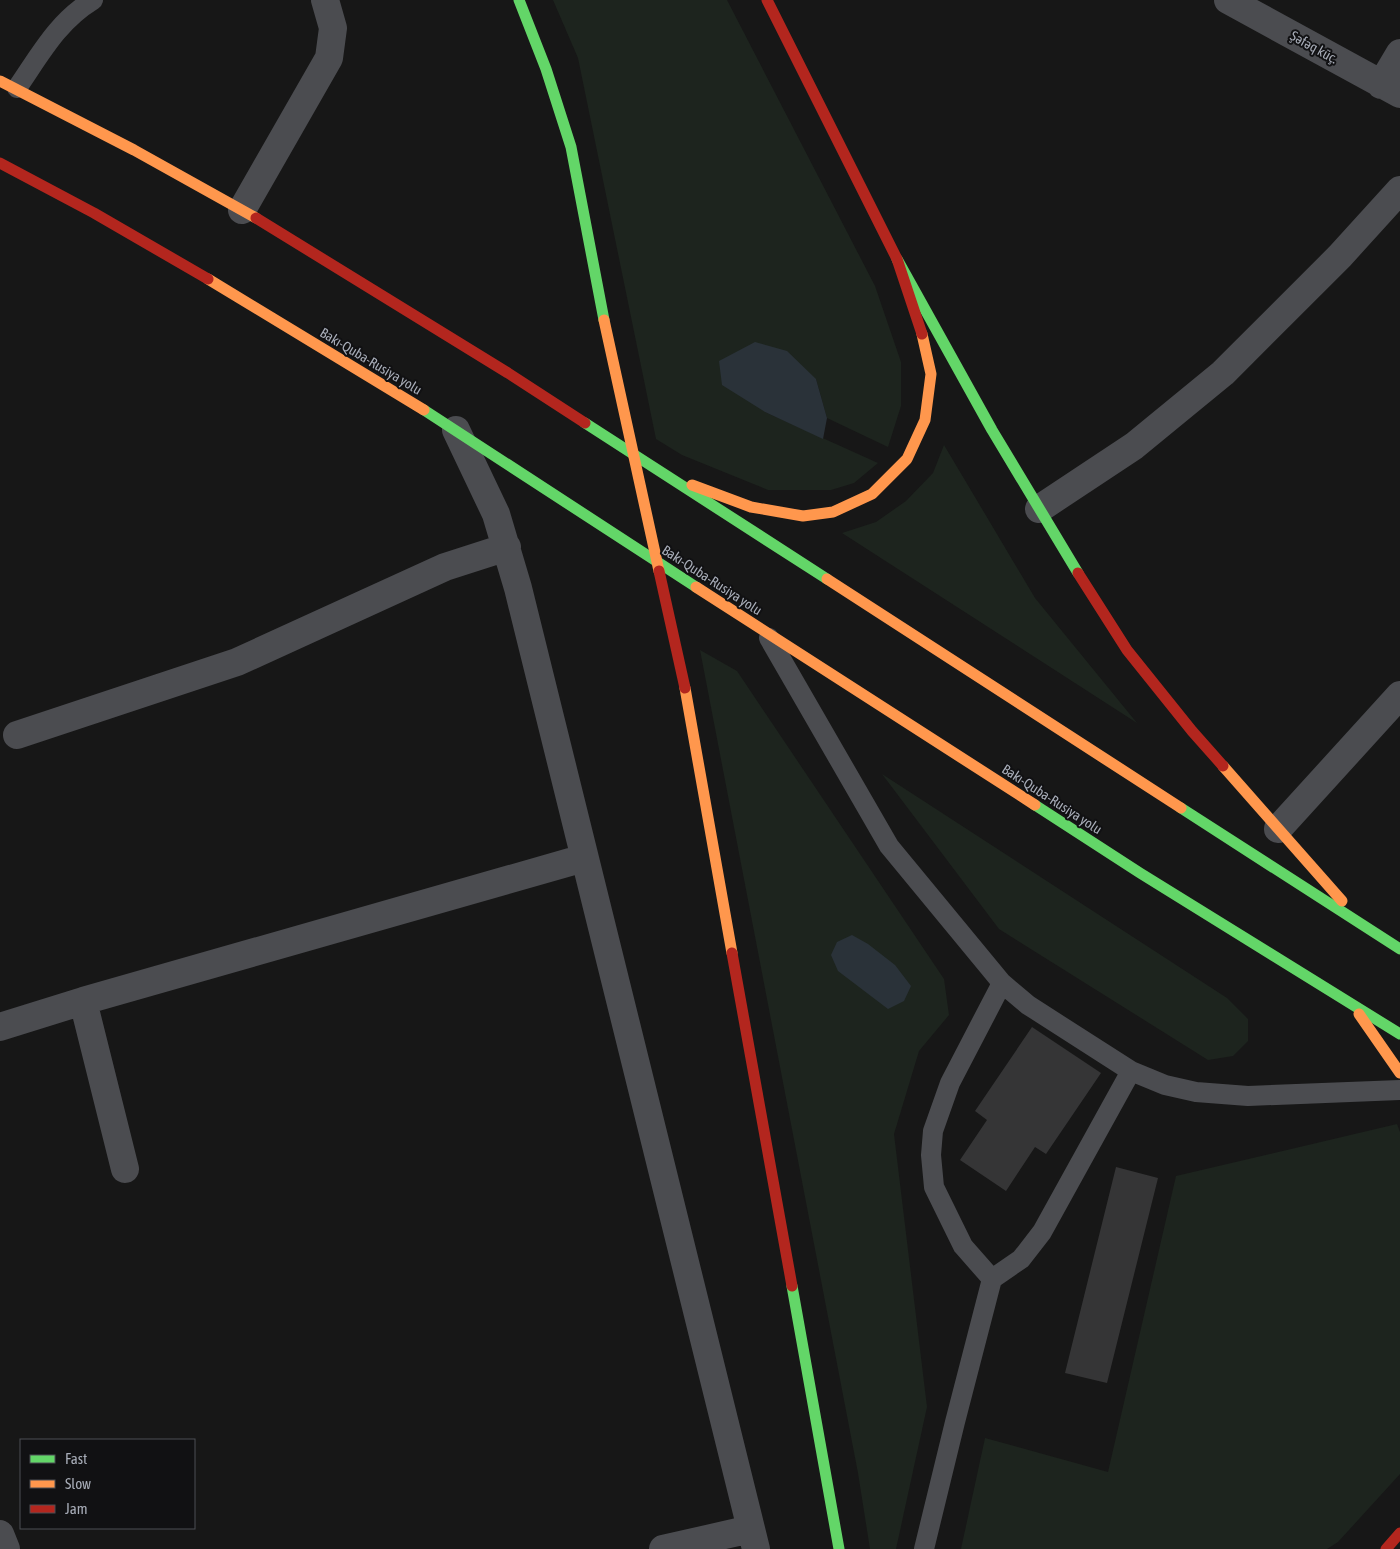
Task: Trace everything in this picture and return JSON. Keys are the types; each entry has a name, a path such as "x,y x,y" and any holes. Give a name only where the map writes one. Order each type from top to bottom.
{"main road":[{"path":"519,0 546,69 571,148 604,320 685,688 839,1549"},
{"path":"766,0 897,259 992,430 1075,569 1127,650 1192,732 1364,927"},
{"path":"8,85 242,210 508,373 1400,950"},
{"name":"Bakı-Quba-Rusiya yolu","path":"0,163 94,213 191,269 456,430 767,634 1140,873 1400,1034"},
{"path":"663,474 751,507 803,516 833,512 872,494 908,459 925,420 931,374 919,322 897,259"},
{"path":"1354,1007 1400,1073"},
{"path":"1386,1549 1400,1533"}],"street":[{"path":"242,210 329,58 333,28 325,0"},
{"name":"Şəfəq küç.","path":"1228,0 1391,89"},
{"path":"1391,89 1400,53"},
{"path":"1039,509 1134,446 1223,373 1340,256 1400,190"},
{"path":"456,430 496,514 507,546 754,1539 663,1549"},
{"path":"17,735 237,662 444,567 507,546"},
{"path":"1278,829 1400,695"},
{"path":"0,1027 584,858"},
{"path":"83,1002 125,1169"},
{"path":"0,1534 6,1549"}],"lane":[{"path":"8,85 60,25 78,9 92,0"},
{"path":"767,634 888,846 1002,983 1028,1005 1131,1071 1165,1085 1196,1092 1248,1096 1400,1090"},
{"path":"992,1279 964,1246 934,1187 931,1155 933,1132 950,1083 1002,983"},
{"path":"924,1549 992,1279 1021,1259 1042,1232 1131,1071"}],"shaded area":[{"path":"553,0 727,0 875,286 901,362 901,406 888,447 827,418 816,379 765,412 878,463 854,483 831,490 768,490 682,455 656,439 578,58"},
{"path":"755,342 787,351 816,379 827,418 823,439 765,412 722,385 719,361"},
{"path":"944,445 1035,598 1137,723 842,533 876,522 906,501 933,473"},
{"path":"700,650 737,671 944,979 949,1015 919,1051 894,1134 927,1407 896,1549 870,1549 858,1473"},
{"path":"882,774 1227,998 1248,1019 1248,1041 1233,1056 1208,1060 999,929"},
{"path":"852,935 868,944 895,965 911,986 904,1001 888,1009 838,971 831,955 837,942"},
{"path":"1397,1124 1400,1132 1400,1474 1338,1542 1327,1549 961,1549 985,1438 1108,1472 1176,1176"}],"building":[{"path":"1032,1027 1101,1073 1046,1154 1035,1147 1006,1191 960,1160 987,1120 975,1111"},
{"path":"1116,1167 1158,1178 1107,1383 1065,1373"}],"traffic: fast":[{"path":"519,0 546,69 571,147 604,320"},
{"path":"897,259 992,430 1078,573"},
{"path":"424,410 696,587"},
{"path":"585,423 827,579"},
{"path":"1035,805 1140,873 1400,1034"},
{"path":"1181,808 1400,949"},
{"path":"792,1286 839,1549"}],"traffic: slow":[{"path":"0,81 134,150 256,218"},
{"path":"208,279 424,410"},
{"path":"604,320 659,571"},
{"path":"692,485 751,507 803,516 833,512 872,494 907,459 925,420 931,374 922,334"},
{"path":"827,579 1181,808"},
{"path":"696,587 1035,805"},
{"path":"685,688 732,953"},
{"path":"1223,766 1342,901"},
{"path":"1359,1014 1400,1073"}],"traffic: jam":[{"path":"767,0 897,259 922,334"},
{"path":"0,163 94,213 208,279"},
{"path":"256,218 508,373 585,423"},
{"path":"659,571 685,688"},
{"path":"1078,573 1127,650 1192,731 1223,766"},
{"path":"732,953 792,1286"},
{"path":"1386,1549 1400,1533"}]}
